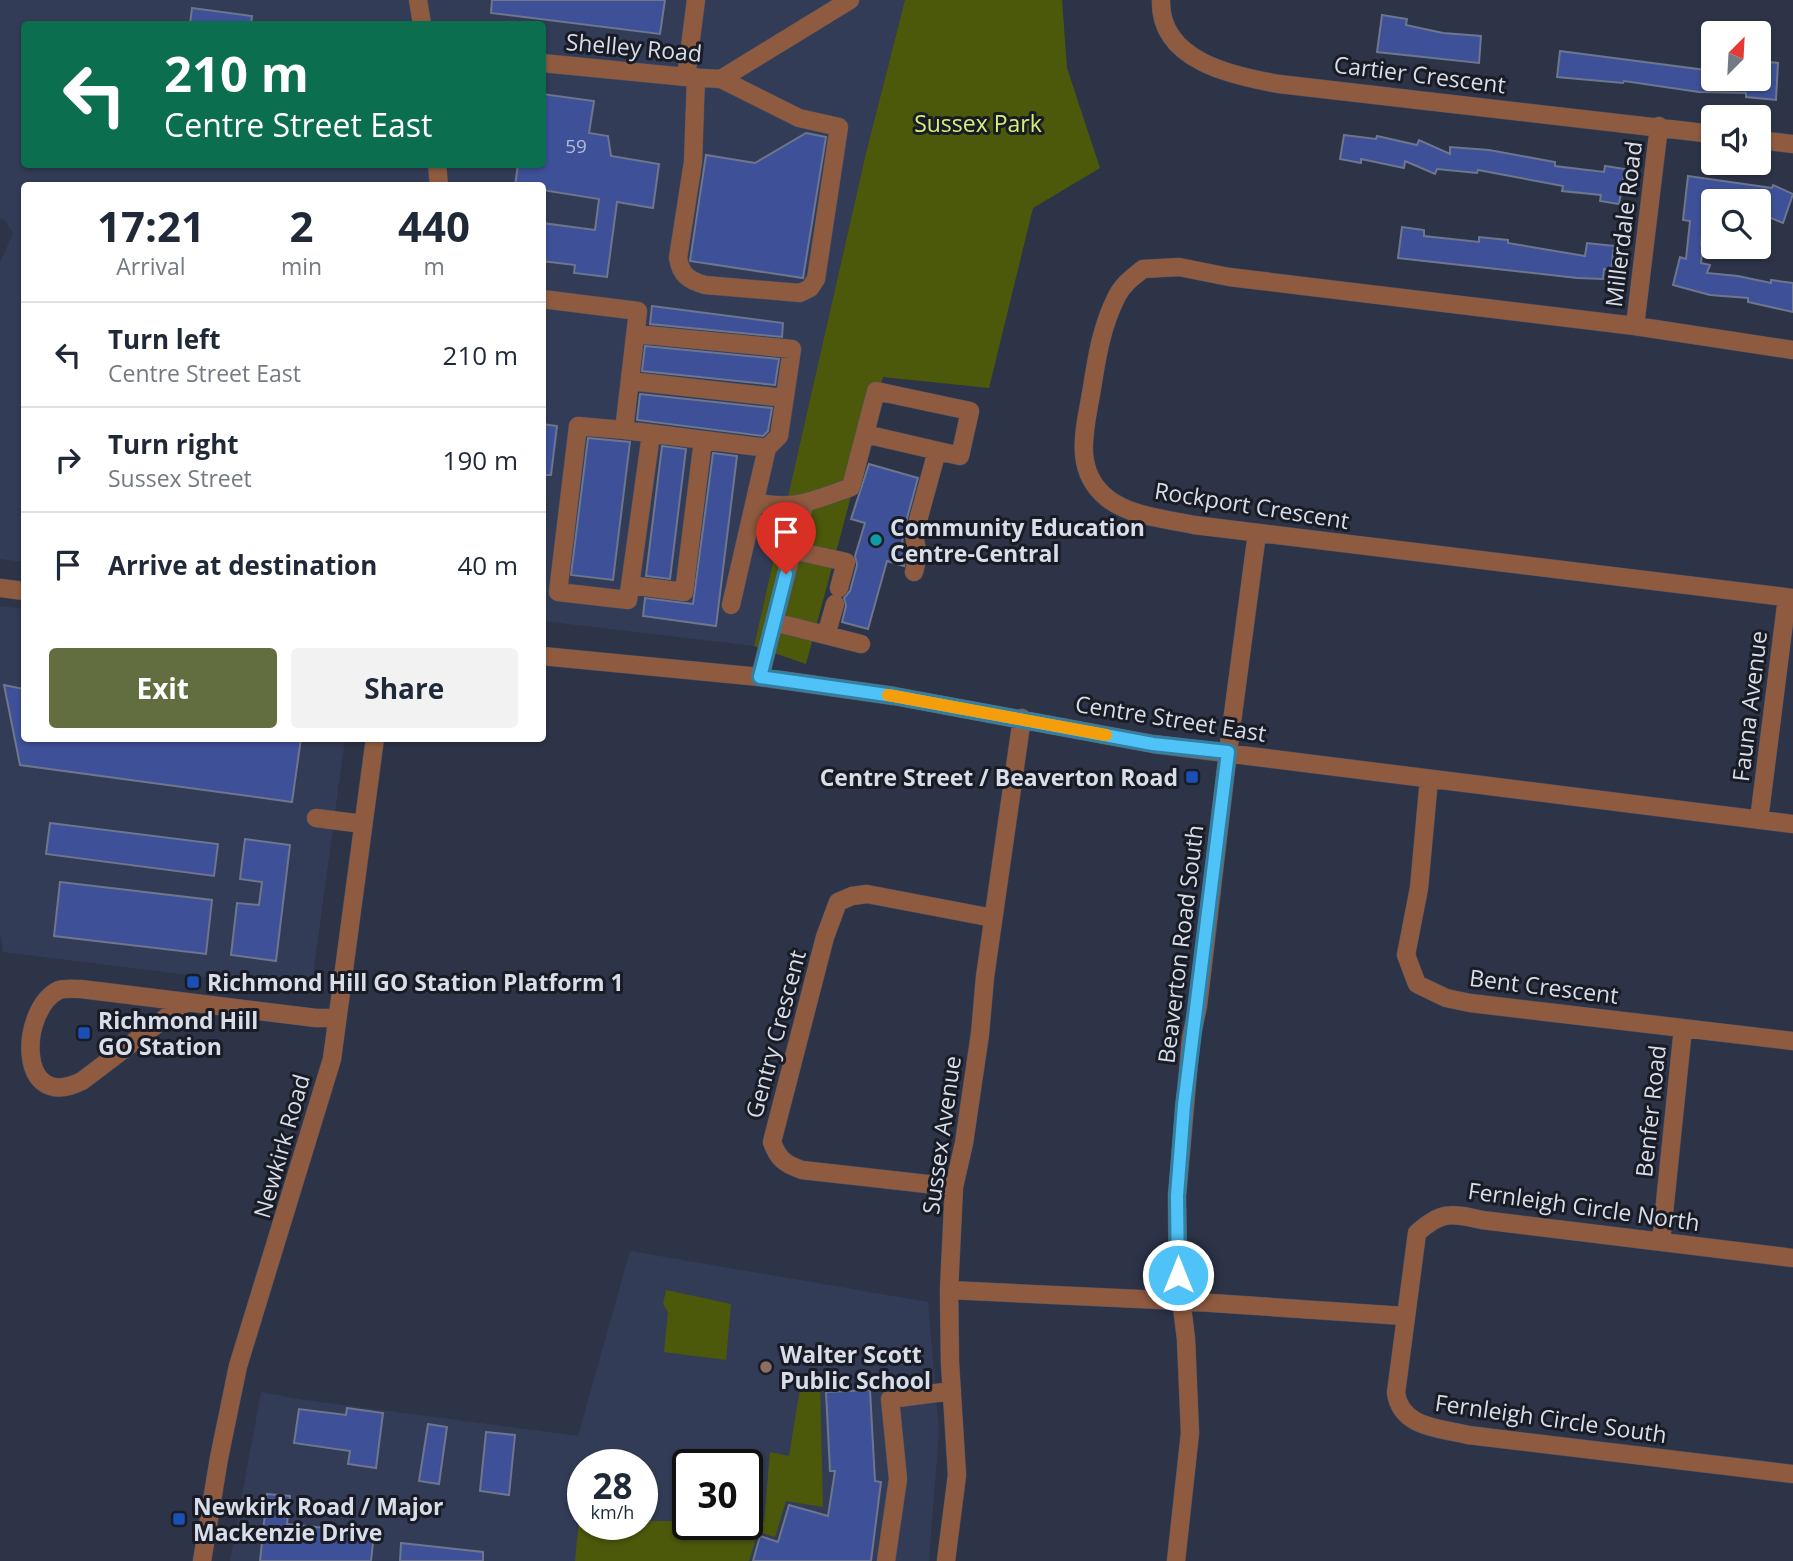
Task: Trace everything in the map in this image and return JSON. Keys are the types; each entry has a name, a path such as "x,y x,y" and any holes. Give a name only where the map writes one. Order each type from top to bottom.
{"street":[{"path":"418,0 422,21"},
{"path":"696,0 691,77 693,162 678,258 681,271 690,281 705,285 800,293 810,288 816,279 839,127 799,118 721,79"},
{"path":"721,79 850,0"},
{"name":"Cartier Crescent","path":"1161,0 1167,28 1191,56 1213,69 1233,76 1279,84 1701,132"},
{"name":"Shelley Road","path":"546,64 721,79"},
{"name":"Millerdale Road","path":"1635,326 1659,126"},
{"path":"1771,141 1793,144"},
{"name":"Rockport Crescent","path":"1790,598 1194,525 1123,508 1106,498 1088,473 1084,458 1083,425 1098,348 1108,315 1119,293 1143,269 1179,267 1229,276 1635,326 1793,350"},
{"path":"546,300 638,311 624,430"},
{"path":"636,334 792,349 779,436 767,448 731,605"},
{"path":"630,382 785,398"},
{"path":"755,502 774,506 804,505 851,487 876,391 970,411 960,456 865,435"},
{"path":"651,433 628,600 558,592 578,426 651,433 767,448"},
{"path":"630,585 684,592 703,440"},
{"path":"914,572 918,555 914,536 937,451"},
{"path":"760,677 804,505"},
{"name":"Beaverton Road South","path":"1176,1561 1191,1433 1178,1275 1177,1196 1184,1105 1257,533"},
{"path":"792,550 846,562 826,635"},
{"path":"0,588 21,592"},
{"name":"Fauna Avenue","path":"1759,820 1790,598"},
{"path":"774,622 861,644"},
{"name":"Centre Street East","path":"546,656 760,677 1022,718 1153,744 1793,824"},
{"name":"Sussex Avenue","path":"946,1561 957,1475 949,1290 954,1186 968,1115 1022,718"},
{"name":"Newkirk Road","path":"202,1561 238,1366 332,1059 374,742"},
{"name":"Bent Crescent","path":"1429,779 1419,888 1406,955 1417,984 1446,998 1470,1003 1793,1041"},
{"path":"316,818 363,824"},
{"name":"Gentry Crescent","path":"954,1186 802,1170 786,1165 777,1155 772,1142 825,937 838,902 852,895 867,894 993,918"},
{"path":"185,1003 71,1087 56,1088 40,1081 32,1068 29,1049 39,1012 48,998 61,989 81,989 316,1018 337,1018"},
{"name":"Benfer Road","path":"1661,1242 1683,1028"},
{"name":"Fernleigh Circle North","path":"1405,1317 1416,1233 1430,1220 1450,1213 1482,1220 1793,1258"},
{"path":"949,1290 1182,1301 1405,1317"},
{"name":"Fernleigh Circle South","path":"1405,1317 1395,1393 1406,1417 1424,1425 1468,1435 1793,1474"},
{"path":"886,1561 898,1479 890,1399 952,1391"}],"shaded area":[{"path":"0,0 905,0 866,153 754,646 546,621 546,182 21,182 21,562 0,559 0,263 13,233 5,220 0,218"},
{"path":"0,606 21,609 21,742 345,742 311,990 3,952 0,932"},
{"name":"Walter Scott Public School","path":"630,1251 928,1302 939,1431 929,1561 230,1561 261,1392 578,1436"}],"green space":[{"name":"Sussex Park","path":"905,0 1062,0 1067,68 1100,168 1033,208 989,388 883,377 806,664 754,646 866,153"},
{"path":"666,1290 731,1304 726,1360 664,1352 668,1312 663,1304"},
{"path":"801,1382 820,1382 823,1507 786,1501 775,1537 763,1533 770,1452 789,1456"},
{"path":"658,1521 672,1521 672,1540 756,1540 749,1561 575,1561 577,1540 658,1540"}],"building":[{"path":"492,0 665,0 660,34 491,13"},
{"path":"192,8 252,16 251,21 190,21"},
{"path":"1382,15 1407,19 1406,25 1443,33 1481,36 1479,63 1377,52"},
{"path":"1560,51 1701,69 1701,91 1771,91 1771,62 1778,63 1776,100 1746,97 1746,93 1699,92 1624,81 1557,77"},
{"path":"546,95 594,101 589,133 608,136 611,156 659,164 653,208 617,202 607,277 574,273 575,265 546,261 546,224 595,230 599,199 546,191 546,182 516,182 517,168 546,168"},
{"path":"806,133 826,137 803,278 690,261 706,155 755,163"},
{"path":"1344,135 1376,139 1377,136 1417,145 1419,140 1450,154 1450,147 1489,150 1555,162 1555,166 1604,172 1605,166 1625,169 1619,204 1600,201 1601,195 1562,191 1563,186 1478,170 1477,173 1437,169 1435,174 1405,161 1404,168 1361,159 1361,163 1340,159"},
{"path":"1688,176 1772,188 1773,185 1793,194 1783,223 1771,218 1771,189 1701,189 1701,263 1710,265 1707,273 1771,283 1771,280 1793,283 1793,312 1748,302 1748,298 1710,295 1673,285 1680,257 1686,259 1690,221 1683,220"},
{"path":"1402,227 1424,230 1424,236 1479,242 1479,237 1508,240 1508,243 1585,256 1587,243 1614,246 1611,270 1604,269 1603,279 1577,278 1398,258"},
{"path":"652,306 783,323 782,337 650,324"},
{"path":"645,346 779,359 775,385 642,371"},
{"path":"640,394 772,408 768,431 763,436 637,420"},
{"path":"546,425 557,426 551,475 546,475"},
{"path":"588,438 630,442 613,580 571,575"},
{"path":"662,446 686,449 670,579 646,576"},
{"path":"713,453 737,456 716,626 643,616 645,598 693,604"},
{"name":"Community Education Centre-Central","path":"869,464 918,478 903,533 902,547 906,555 904,566 887,561 868,629 842,622 846,606 844,598 850,591 857,565 855,556 865,523 851,519"},
{"path":"4,685 21,688 21,742 300,742 292,802 20,765"},
{"path":"50,823 218,844 214,876 46,854"},
{"path":"245,839 290,845 276,961 231,955 237,903 259,905 262,882 240,879"},
{"path":"60,882 212,900 206,954 54,936"},
{"path":"870,1390 875,1481 881,1482 871,1561 753,1561 759,1540 763,1540 763,1537 778,1542 789,1505 828,1516 835,1471 830,1471 826,1392"},
{"path":"347,1408 383,1413 376,1468 348,1464 350,1451 294,1443 299,1409 346,1415"},
{"path":"428,1424 447,1427 439,1484 419,1481"},
{"path":"486,1432 515,1435 509,1495 480,1491"},
{"path":"267,1494 290,1496 287,1524 374,1533 371,1561 260,1561"},
{"path":"401,1543 483,1552 483,1561 400,1561"}],"slow traffic":[{"path":"888,695 1106,735"}],"place":[{"name":"Community Education Centre-Central","path":"876,540"},
{"name":"Centre Street / Beaverton Road","path":"1192,777"},
{"name":"Richmond Hill GO Station Platform 1","path":"193,982"},
{"name":"Richmond Hill GO Station","path":"84,1033"},
{"name":"Walter Scott Public School","path":"766,1367"},
{"name":"Newkirk Road / Major Mackenzie Drive","path":"179,1519"}],"route":[{"path":"786,574 760,677 894,696 1153,744 1228,752 1184,1105 1177,1196 1178,1275"}]}
